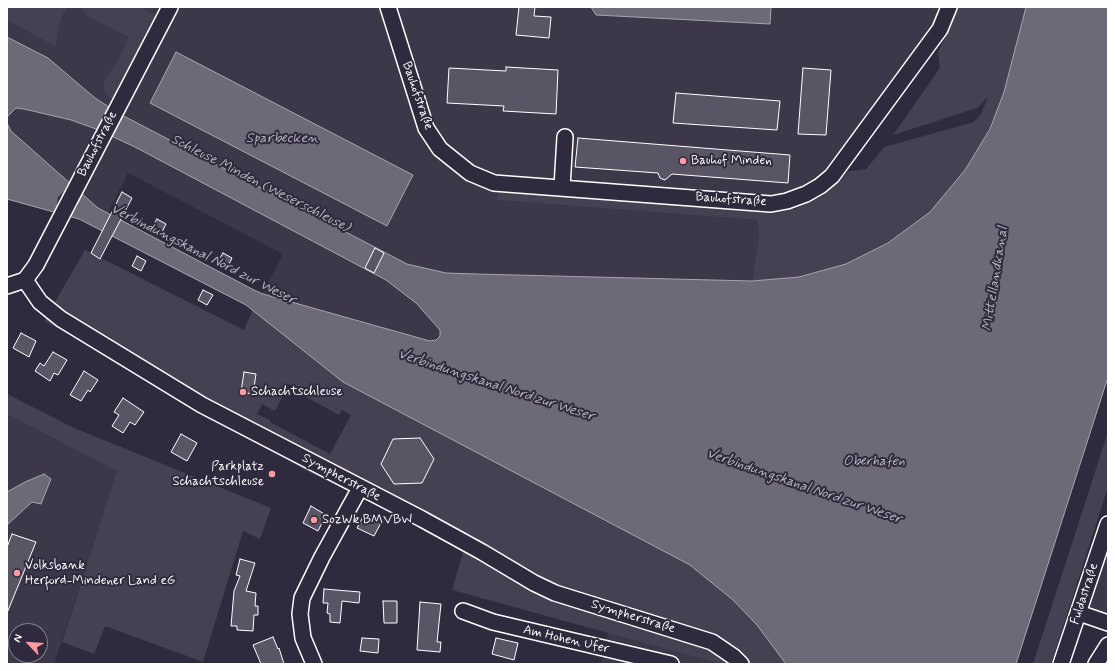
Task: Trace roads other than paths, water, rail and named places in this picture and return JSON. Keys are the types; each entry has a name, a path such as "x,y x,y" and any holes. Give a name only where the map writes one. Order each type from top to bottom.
{"street":[{"name":"Bauhofstraße","path":"388,7 424,122 440,149 470,173 494,183 771,204 787,201 806,194 820,186 832,176 940,29 949,7"},
{"name":"Bauhofstraße","path":"25,280 36,265 118,104 167,12"},
{"path":"562,187 565,137"},
{"path":"7,286 25,280"},
{"name":"Sympherstraße","path":"25,280 40,302 61,319 202,405 449,534 555,593 712,642 734,656 741,664"},
{"path":"314,664 303,638 300,614 302,598 322,557 360,488"},
{"name":"Fuldastraße","path":"1061,664 1108,524"},
{"name":"Am Hohen Ufer","path":"463,611 493,622 612,658 620,651 670,664"},
{"path":"1079,613 1108,623"},
{"path":"1096,664 1108,645"}],"water":[{"path":"591,7 771,7 770,24 596,15"},
{"name":"Oberhafen","path":"1026,7 1108,7 1108,377 1016,664 786,664 757,625 733,600 690,565 343,382 246,305 79,219 7,199 7,123 11,131 98,208 254,290 263,294 430,341 436,340 440,336 440,330 416,303 386,280 135,147 96,129 71,120 16,108 7,117 7,37 48,58 95,98 120,114 407,264 446,273 476,274 752,281 799,277 846,264 888,243 930,212 965,170 990,129 1004,92"},
{"name":"Sparbecken","path":"176,52 413,175 387,226 150,103"},
{"path":"44,474 51,479 41,504 32,502 7,525 7,492"}],"place":[{"name":"Bauhof Minden","path":"683,161"},
{"name":"Schachtschleuse","path":"243,392"},
{"name":"Parkplatz Schachtschleuse","path":"272,474"},
{"name":"SozWk BMVBW","path":"314,520"},
{"name":"Volksbank Herford-Mindener Land eG","path":"17,573"}],"water label":[{"name":"Schleuse Minden (Weserschleuse)","path":"260,184"},
{"name":"Verbindungskanal Nord zur Weser","path":"203,255"},
{"name":"Mittellandkanal","path":"996,279"},
{"name":"Verbindungskanal Nord zur Weser","path":"496,386"},
{"name":"Verbindungskanal Nord zur Weser","path":"804,487"}]}
